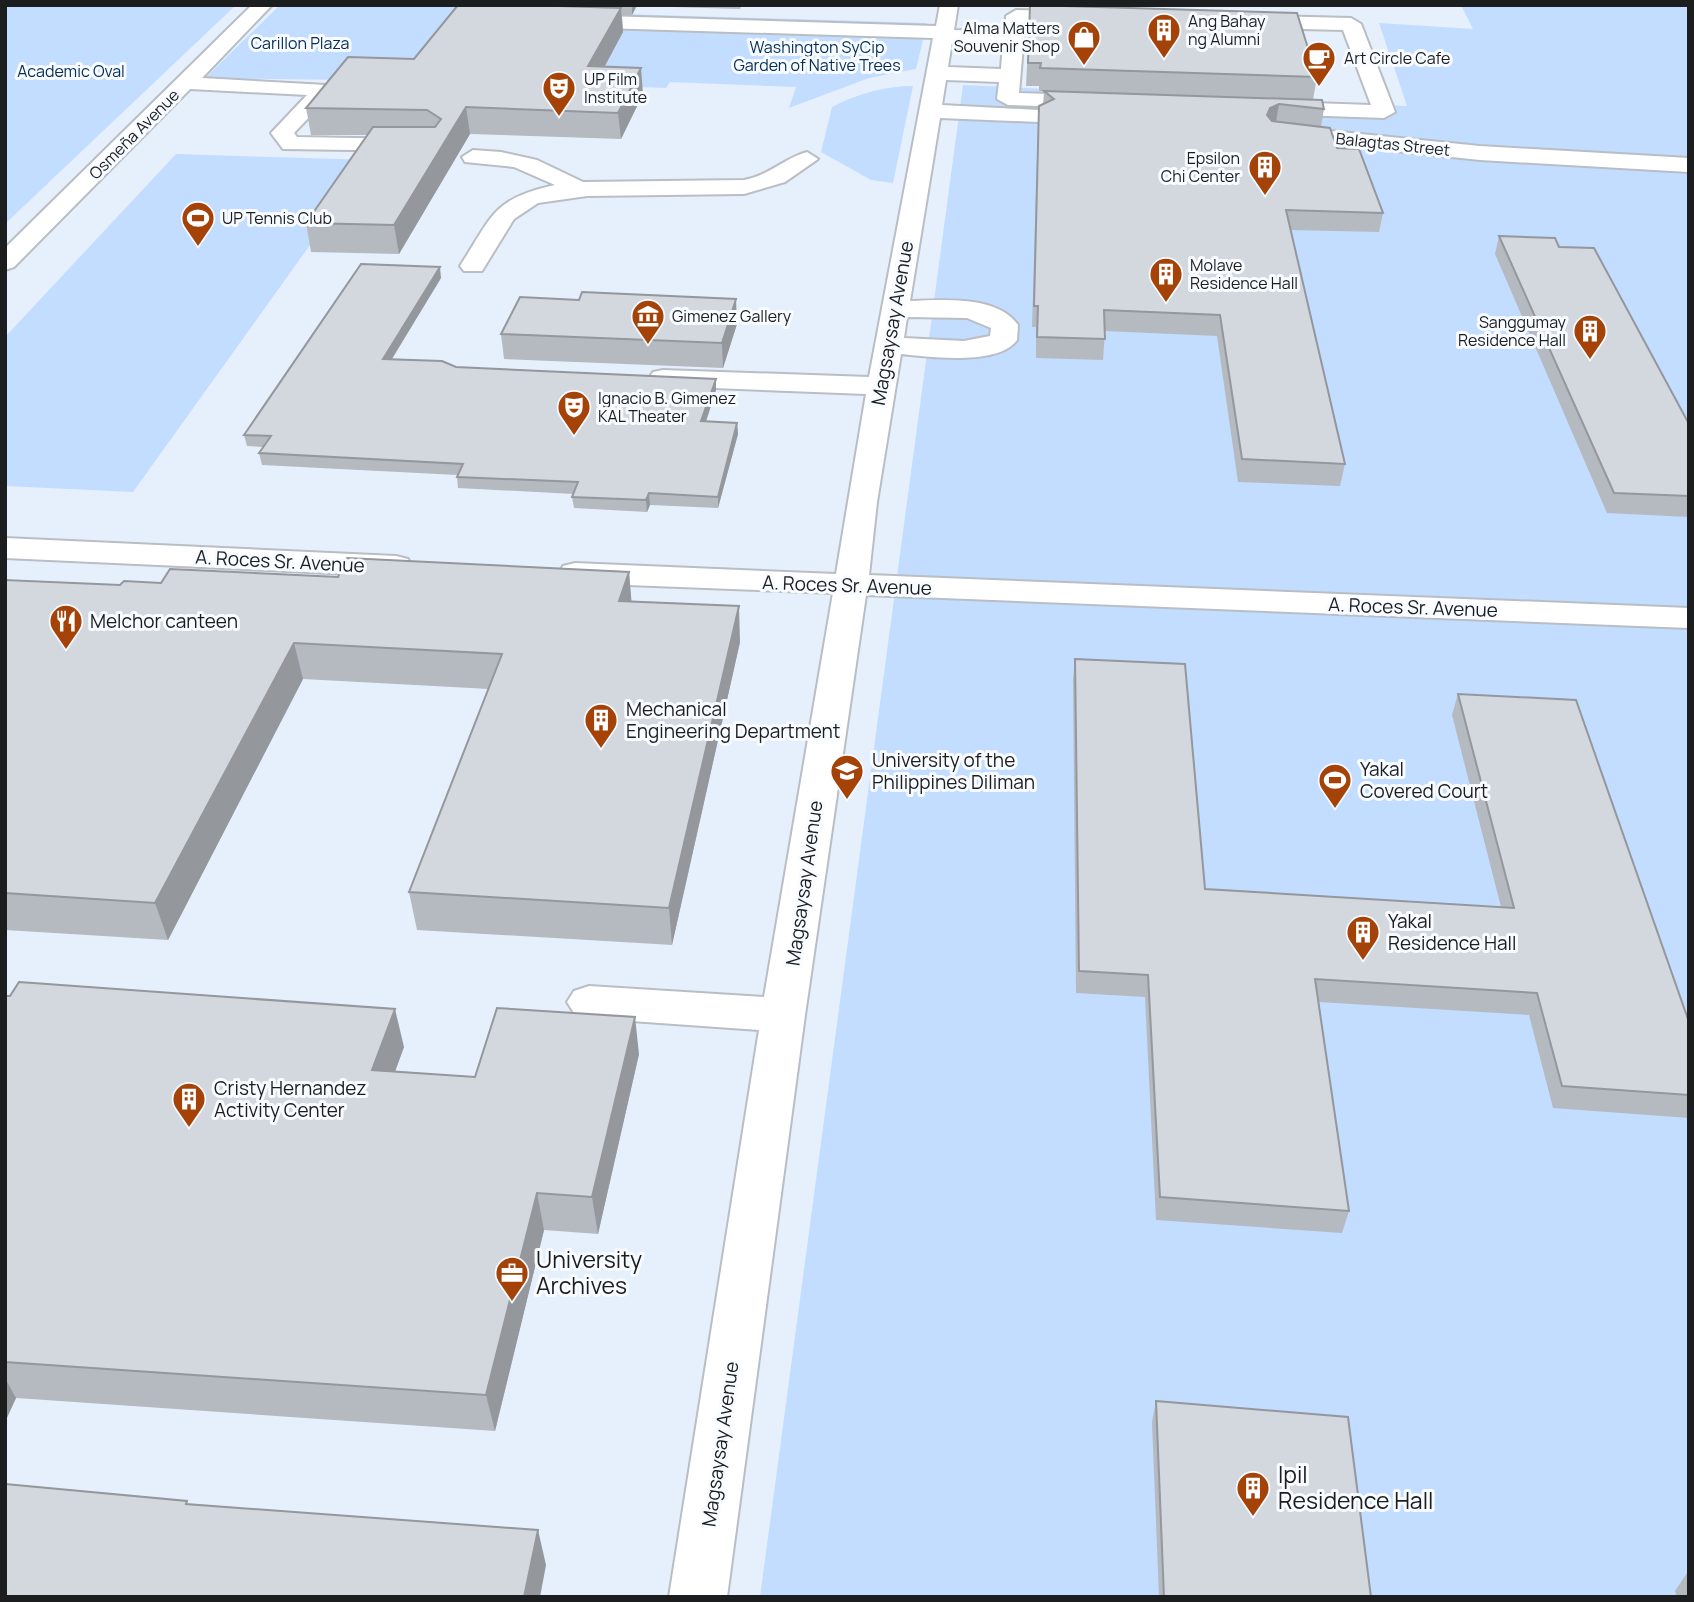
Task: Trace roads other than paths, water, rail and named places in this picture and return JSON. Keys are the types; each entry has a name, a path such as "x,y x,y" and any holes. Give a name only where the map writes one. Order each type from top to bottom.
{"street":[{"name":"Osmeña Avenue","path":"5,262 263,5"},
{"name":"Magsaysay Avenue","path":"698,1597 783,1015 851,585 861,502 948,5"},
{"path":"853,10 891,15"},
{"path":"1384,112 1008,99 1016,16 1150,12 1242,13 1351,24 1384,112 1388,142"},
{"path":"549,21 1013,38"},
{"path":"937,74 1010,76"},
{"path":"185,83 319,89 321,93 282,133 291,144 431,146"},
{"name":"Balagtas Street","path":"929,111 1136,120 1388,142 1480,153 1689,166"},
{"path":"473,157 498,157 532,165 562,178 579,190"},
{"path":"473,266 510,209 526,197 579,190 742,188 783,174 807,159"},
{"path":"889,345 946,349 992,346 1003,340 1005,325 995,316 968,311 895,309"},
{"path":"637,376 881,386"},
{"name":"A. Roces Sr. Avenue","path":"5,548 430,567"},
{"name":"A. Roces Sr. Avenue","path":"538,572 1689,618"},
{"path":"589,1002 783,1015"}],"place":[{"name":"Ang Bahay ng Alumni","path":"1164,60"},
{"name":"Alma Matters Souvenir Shop","path":"1084,67"},
{"name":"Art Circle Cafe","path":"1319,88"},
{"name":"UP Film Institute","path":"559,118"},
{"name":"Epsilon Chi Center","path":"1265,197"},
{"name":"UP Tennis Club","path":"198,248"},
{"name":"Molave Residence Hall","path":"1166,304"},
{"name":"Gimenez Gallery","path":"648,346"},
{"name":"Sanggumay Residence Hall","path":"1590,361"},
{"name":"Ignacio B. Gimenez KAL Theater","path":"574,437"},
{"name":"Melchor canteen","path":"66,651"},
{"name":"Mechanical Engineering Department","path":"601,750"},
{"name":"University of the Philippines Diliman","path":"847,801"},
{"name":"Yakal Covered Court","path":"1335,810"},
{"name":"Yakal Residence Hall","path":"1363,962"},
{"name":"Cristy Hernandez Activity Center","path":"189,1129"},
{"name":"University Archives","path":"512,1303"},
{"name":"Ipil Residence Hall","path":"1253,1518"}],"park label":[{"name":"Carillon Plaza","path":"300,43"},
{"name":"Washington SyCip Garden of Native Trees","path":"817,56"},
{"name":"Academic Oval","path":"71,71"}]}
